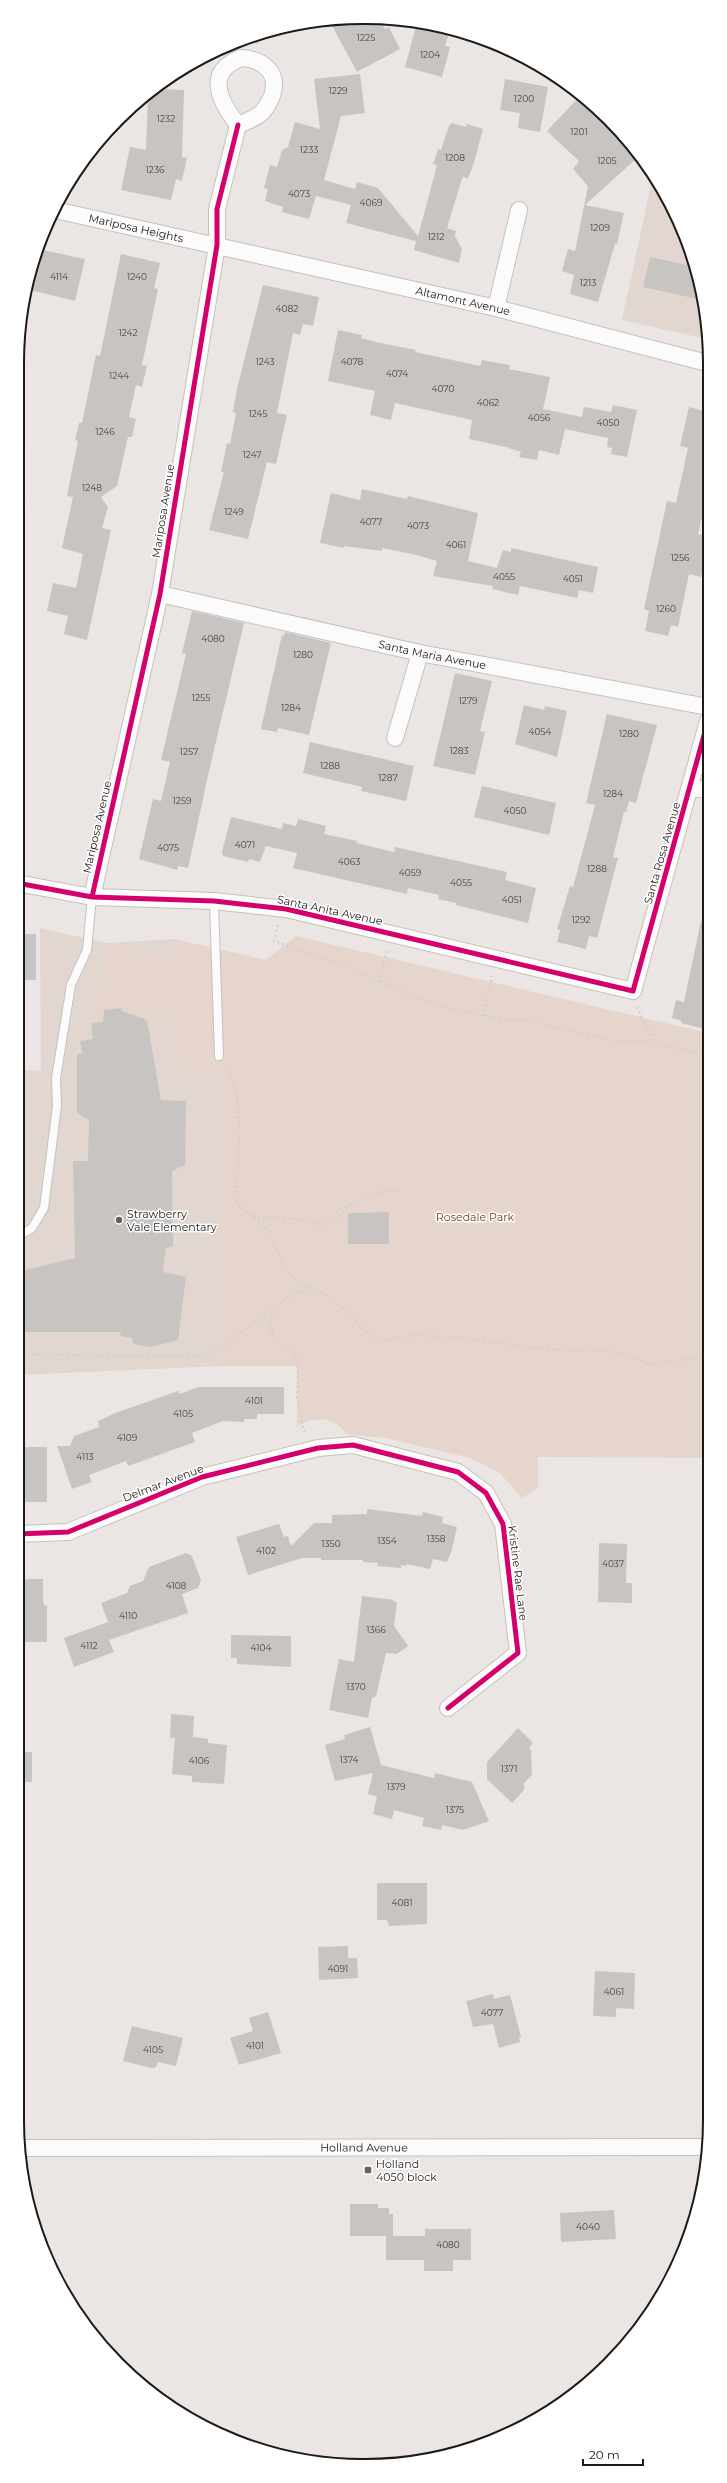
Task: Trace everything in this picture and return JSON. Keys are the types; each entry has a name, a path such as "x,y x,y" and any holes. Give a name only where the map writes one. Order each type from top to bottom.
{"street":[{"name":"Mariposa Avenue","path":"92,897 160,594 217,245 217,209 238,125"},
{"path":"496,308 519,210"},
{"name":"Mariposa Heights","path":"60,211 217,245"},
{"name":"Altamont Avenue","path":"217,245 496,308 703,363"},
{"name":"Santa Maria Avenue","path":"160,594 420,653 703,706"},
{"path":"395,738 420,653"},
{"name":"Santa Rosa Avenue","path":"633,991 703,741"},
{"path":"691,788 703,789"},
{"name":"Santa Anita Avenue","path":"24,885 92,897 214,901 282,909 633,991"},
{"name":"Kristine Rae Lane","path":"318,1448 353,1446 458,1472 486,1493 503,1524 518,1653 448,1708"},
{"name":"Delmar Avenue","path":"24,1534 68,1532 202,1477 318,1448"},
{"name":"Holland Avenue","path":"26,2148 702,2147"}],"lane":[{"path":"24,1233 32,1228 44,1208 57,1106 56,1078 71,985 87,950 92,897"},
{"path":"214,901 219,1056"}],"path":[{"path":"282,909 274,940 345,966 380,982 454,1010 483,1016 527,1020 614,1041 653,1041 693,1053 703,1054"},
{"path":"380,982 391,934"},
{"path":"483,1016 496,959"},
{"path":"633,991 636,1006 653,1041"},
{"path":"219,1056 231,1074 237,1094 239,1160 234,1194 238,1204 269,1230 283,1264 293,1278 308,1288 327,1296 342,1307 372,1337 382,1340 415,1335 463,1338 544,1349 606,1351 631,1356 649,1364 690,1359 703,1354"},
{"path":"253,1216 295,1219 323,1225 335,1221 348,1206 368,1196 386,1191 399,1190"},
{"path":"24,1354 200,1357 217,1350 235,1339 280,1302 308,1288"},
{"path":"272,1310 270,1319 275,1342 282,1348 292,1351 297,1360 297,1398 303,1429 318,1448"}],"shaded area":[{"path":"651,183 668,213 685,254 696,297 702,338 622,320"},
{"name":"Strawberry Vale Elementary","path":"40,928 107,943 175,939 175,1067 221,1073 221,1366 24,1375 24,1070 41,1071"}],"green space":[{"name":"Rosedale Park","path":"296,936 703,1032 703,1458 538,1457 538,1488 522,1498 500,1473 470,1458 385,1438 347,1434 338,1425 324,1419 311,1420 297,1426 297,1366 221,1366 221,1073 175,1067 175,1019 130,1024 128,1013 94,1018 107,943 174,958 175,939 266,960"}],"building":[{"path":"364,24 383,25 385,29 389,27 400,49 357,72 332,26"},
{"path":"416,28 448,35 445,46 450,47 442,77 405,67"},
{"path":"360,74 365,113 341,116 324,180 355,189 357,182 378,188 418,236 437,165 433,164 438,149 441,150 449,126 452,123 466,127 467,124 483,129 473,166 468,178 463,177 447,228 456,231 455,236 462,249 459,263 414,250 416,241 346,223 351,205 316,196 309,219 282,212 283,207 265,201 268,189 264,188 270,165 277,167 282,150 288,147 295,122 320,129 314,79"},
{"path":"505,79 548,87 540,132 518,128 520,113 500,110"},
{"path":"164,89 184,90 182,157 187,158 182,181 176,179 171,200 121,190 130,147 146,150 148,102"},
{"path":"577,99 604,123 635,160 585,205 624,213 617,244 615,244 598,302 570,294 574,275 562,271 568,249 575,251 588,186 573,169 579,161 547,131"},
{"path":"44,250 85,259 75,301 33,291"},
{"path":"121,254 160,263 154,288 158,289 142,365 147,366 142,387 136,385 129,417 136,419 132,437 128,437 117,486 101,497 108,507 102,528 111,530 87,640 64,634 68,616 47,611 53,583 76,588 83,554 62,548 73,497 67,496 78,441 75,440 79,423 82,423 96,355 100,356"},
{"path":"650,257 688,265 696,299 643,287"},
{"path":"263,285 319,297 313,326 303,324 300,335 293,333 277,413 287,415 276,464 267,462 248,539 209,530 224,472 221,472 227,443 230,444 236,413 233,412 237,389"},
{"path":"338,330 362,335 361,338 376,342 416,350 415,352 480,366 482,360 510,365 509,369 550,377 543,409 582,417 584,407 611,412 613,405 637,410 627,457 611,454 612,448 607,447 608,438 565,429 559,455 539,450 537,460 519,457 521,452 506,447 469,439 472,420 395,403 391,420 370,415 375,391 328,381"},
{"path":"689,407 703,411 703,512 698,534 703,535 703,567 701,577 689,574 678,627 671,625 668,636 645,631 649,611 644,609 667,501 676,503 688,448 680,446"},
{"path":"362,489 407,499 408,496 478,513 468,561 497,568 503,550 511,552 511,548 598,567 593,593 579,590 577,598 520,586 518,595 492,589 493,586 433,576 437,561 416,555 382,548 382,551 344,546 344,548 320,543 331,493 360,500"},
{"path":"192,611 244,623 188,868 178,866 177,870 139,859 153,799 161,801 170,762 161,760 186,654 182,653"},
{"path":"285,632 331,643 309,735 278,728 277,732 261,729 282,635 284,636"},
{"path":"455,673 492,681 480,731 485,732 475,775 433,766"},
{"path":"524,705 544,710 545,706 567,711 557,757 515,744"},
{"path":"607,714 657,725 636,803 629,801 626,812 624,812 613,857 618,858 597,938 589,936 586,949 557,942 560,930 557,929 570,886 573,887 595,805 586,803"},
{"path":"310,742 414,766 406,801 361,791 362,787 303,773"},
{"path":"482,786 556,803 549,835 474,817"},
{"path":"231,817 282,829 283,823 296,826 298,819 326,826 324,834 357,841 356,843 394,852 395,847 507,872 505,880 536,888 528,923 456,905 456,903 438,899 439,895 408,888 407,894 293,868 297,853 266,846 260,862 249,859 248,862 223,856 222,852"},
{"path":"701,921 703,921 703,1029 681,1023 682,1021 672,1018 676,1000 684,1002"},
{"path":"24,934 36,934 36,980 24,980"},
{"path":"121,1008 122,1011 147,1020 161,1100 186,1101 185,1165 172,1171 173,1246 166,1248 163,1272 186,1277 178,1340 151,1347 133,1344 132,1338 120,1336 121,1332 24,1332 24,1270 75,1258 73,1161 88,1161 89,1120 77,1113 77,1054 82,1054 80,1041 93,1039 91,1023 103,1022 104,1010"},
{"path":"389,1212 389,1244 348,1244 348,1213"},
{"path":"198,1387 284,1387 284,1414 257,1414 257,1419 244,1419 244,1422 223,1421 192,1433 195,1442 128,1466 126,1461 89,1475 92,1482 72,1489 57,1446 70,1446 74,1436 99,1427 98,1421 118,1412 178,1391 180,1394"},
{"path":"24,1447 47,1447 47,1502 24,1502"},
{"path":"367,1509 422,1516 423,1512 443,1517 442,1523 457,1527 452,1550 447,1562 433,1559 430,1569 406,1564 406,1566 401,1565 401,1568 377,1566 378,1563 363,1562 363,1560 321,1560 321,1558 302,1558 248,1575 236,1537 279,1524 284,1537 288,1536 291,1546 314,1523 332,1523 332,1515 367,1514"},
{"path":"599,1543 627,1544 626,1583 632,1583 632,1603 598,1602"},
{"path":"186,1553 192,1556 201,1581 198,1588 182,1594 188,1613 109,1640 114,1652 74,1667 64,1638 108,1622 101,1603 127,1593 130,1586 143,1581 149,1567"},
{"path":"24,1579 43,1579 43,1602 45,1606 47,1606 47,1642 24,1642"},
{"path":"362,1596 394,1600 393,1602 397,1602 394,1626 408,1646 397,1654 386,1653 376,1696 372,1698 368,1718 329,1710 339,1659 354,1662"},
{"path":"231,1635 291,1636 291,1667 237,1664 237,1658 231,1658"},
{"path":"171,1714 194,1716 193,1737 208,1739 208,1743 227,1745 224,1784 192,1782 192,1776 172,1774 175,1738 170,1738"},
{"path":"370,1727 381,1765 434,1778 435,1773 472,1782 489,1821 463,1830 442,1825 441,1830 422,1826 424,1818 394,1810 392,1819 373,1814 377,1796 368,1794 373,1773 335,1781 325,1745 345,1739 344,1735"},
{"path":"518,1728 533,1743 529,1748 531,1750 532,1775 524,1783 524,1790 512,1803 487,1779 487,1762"},
{"path":"24,1752 32,1752 32,1782 24,1782"},
{"path":"377,1883 427,1883 427,1924 389,1926 387,1920 377,1920"},
{"path":"348,1946 348,1958 357,1958 358,1978 319,1980 318,1947"},
{"path":"595,1971 635,1973 634,2009 616,2008 616,2017 593,2016"},
{"path":"493,1994 494,1999 510,1995 521,2037 519,2037 520,2042 499,2048 493,2024 473,2027 466,2001"},
{"path":"268,2012 281,2053 239,2065 230,2038 253,2031 249,2018"},
{"path":"132,2026 183,2038 176,2066 158,2062 156,2067 152,2068 123,2061"},
{"path":"350,2204 378,2204 378,2208 389,2208 389,2214 393,2214 393,2236 350,2236"},
{"path":"614,2210 616,2239 561,2242 560,2213"},
{"path":"425,2229 471,2229 471,2260 453,2260 453,2271 424,2271 424,2260 386,2260 386,2236 425,2236"}],"cycle path":[{"path":"92,897 160,594 217,245 217,209 238,125"},
{"path":"24,884 92,897 214,901 286,909 633,991 703,739"},
{"path":"24,1534 68,1532 202,1477 318,1448 353,1445 458,1472 486,1493 503,1524 518,1653 448,1708"}],"place":[{"name":"Strawberry Vale Elementary","path":"119,1220"},
{"name":"Holland 4050 block","path":"368,2170"}]}
